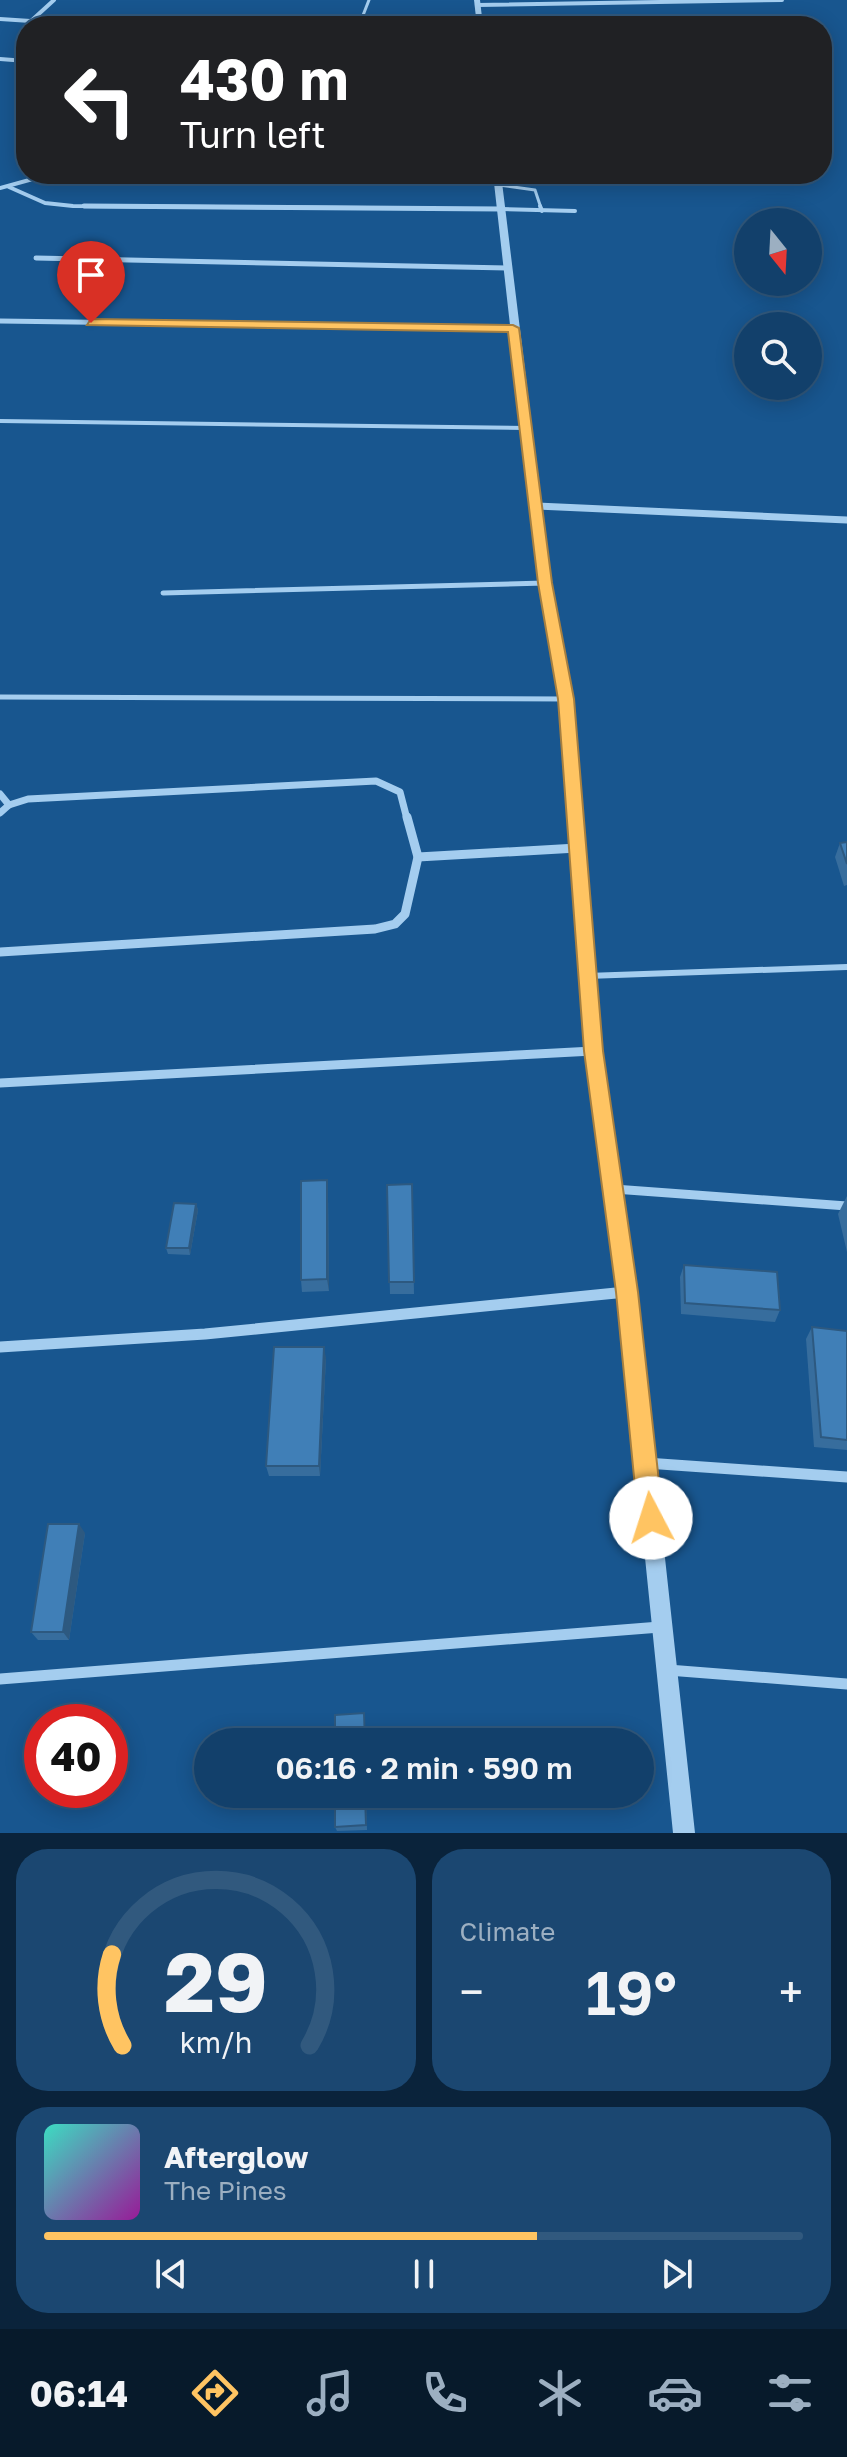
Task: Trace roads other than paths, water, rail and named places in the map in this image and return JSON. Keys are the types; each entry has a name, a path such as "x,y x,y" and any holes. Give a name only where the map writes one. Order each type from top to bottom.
{"street":[{"path":"36,16 54,0"},
{"path":"478,2 782,0"},
{"path":"0,188 19,184"},
{"path":"499,184 545,583 566,699 593,1051 627,1292 684,1833"},
{"path":"9,187 45,203 73,206 502,209"},
{"path":"36,258 507,268"},
{"path":"0,321 513,328"},
{"path":"537,506 847,520"},
{"path":"0,813 9,805 28,799 376,781 389,784 400,792 418,857 405,914 395,924 375,929 0,952"},
{"path":"0,794 9,805"},
{"path":"418,857 577,848"},
{"path":"0,1083 593,1051"},
{"path":"613,1189 847,1206"},
{"path":"0,1347 205,1334 627,1292"},
{"path":"646,1463 847,1477"},
{"path":"0,1679 661,1626"},
{"path":"665,1670 847,1684"}],"lane":[{"path":"513,184 535,190 542,211"},
{"path":"502,209 575,211"},
{"path":"0,421 526,428"},
{"path":"163,593 545,583"},
{"path":"0,697 566,699"},
{"path":"587,976 847,967"}]}
